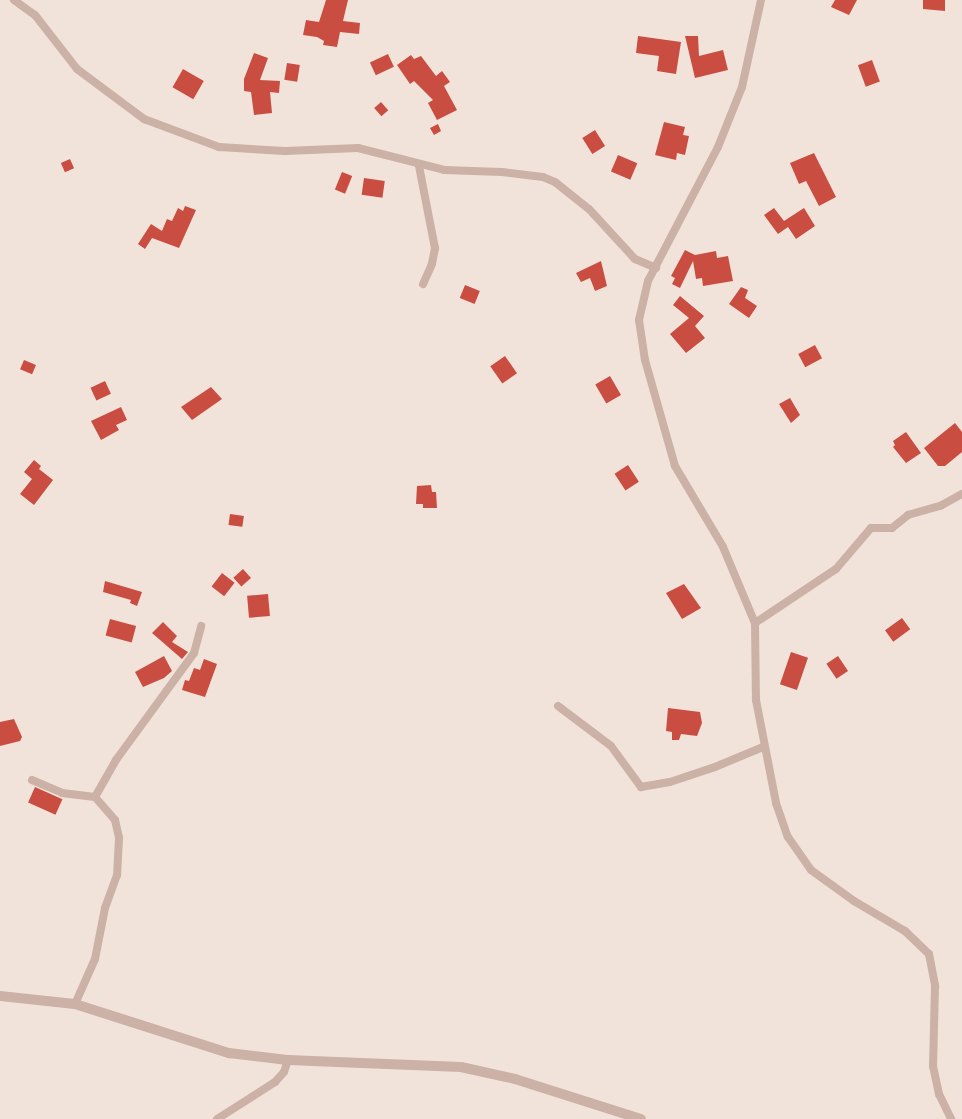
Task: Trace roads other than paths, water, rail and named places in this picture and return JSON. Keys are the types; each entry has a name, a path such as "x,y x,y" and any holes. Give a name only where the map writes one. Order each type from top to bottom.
{"street":[{"path":"14,0 35,15 77,69 144,119 218,147 285,151 358,148 419,166 527,174 555,182 589,209 635,259 656,268"},
{"path":"761,0 752,49 730,117 648,281 639,320 663,426 675,466 723,547 755,623 756,700 763,746 776,803 788,837 798,856 854,902 905,931 929,954 935,986 933,1066 939,1094 950,1119"},
{"path":"419,166 435,248 432,264 423,284"},
{"path":"755,623 836,569 872,528 892,528 908,515 942,505 962,494"},
{"path":"95,798 116,760 194,653 201,626"},
{"path":"558,706 611,746 641,787 716,768 763,746"},
{"path":"32,780 62,793 95,798 115,820 121,858 95,959 75,1004"},
{"path":"0,996 75,1004 220,1051 288,1060 461,1067 515,1079 641,1119"},
{"path":"217,1119 275,1082 284,1072 288,1060"}]}
